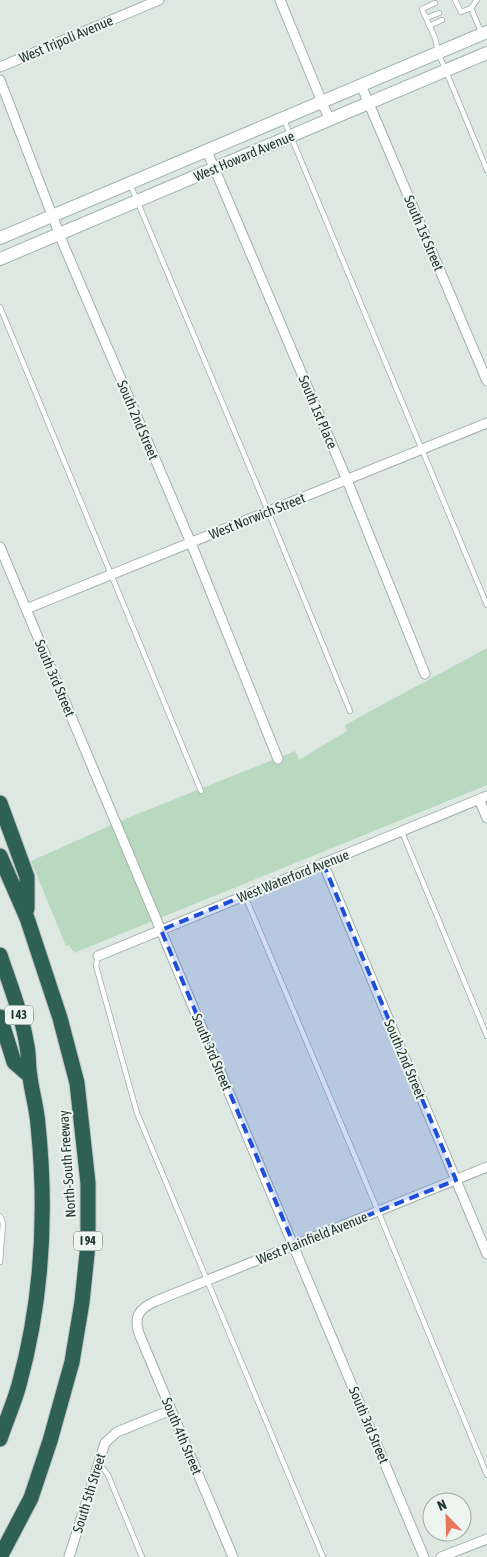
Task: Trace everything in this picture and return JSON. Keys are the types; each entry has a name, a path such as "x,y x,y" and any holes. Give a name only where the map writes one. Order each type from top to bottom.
{"highway":[{"path":"0,803 27,877 28,918"},
{"name":"North-South Freeway","path":"0,856 28,918 60,1018 77,1082 88,1183 88,1244 82,1302 72,1362 50,1441 31,1498 0,1557"},
{"name":"North-South Freeway","path":"0,955 14,996 27,1046 42,1162 43,1223 31,1330 19,1386 0,1439"},
{"path":"0,1017 14,1062 30,1076"}],"main road":[{"name":"West Howard Avenue","path":"0,238 485,33"},
{"name":"West Howard Avenue","path":"0,259 487,53"}],"street":[{"name":"West Tripoli Avenue","path":"0,67 159,0"},
{"path":"280,0 329,119"},
{"name":"South 2nd Street","path":"0,80 52,216 191,542 278,759"},
{"name":"South 1st Street","path":"361,85 487,381"},
{"name":"South 1st Place","path":"207,151 347,480 425,674"},
{"name":"West Norwich Street","path":"26,609 487,423"},
{"name":"South 3rd Street","path":"0,547 424,1557"},
{"path":"483,797 487,818"},
{"name":"West Waterford Avenue","path":"98,956 483,797"},
{"name":"South 2nd Street","path":"324,863 487,1254"},
{"name":"West Plainfield Avenue","path":"139,1313 150,1304 487,1167"},
{"name":"South 4th Street","path":"139,1313 136,1324 137,1329 233,1557"},
{"name":"South 5th Street","path":"69,1557 105,1443 112,1435 171,1410"},
{"path":"440,1557 487,1538"}],"lane":[{"path":"454,15 471,8 477,0"},
{"path":"450,8 456,2 461,12"},
{"path":"435,3 422,9 435,38 445,70 487,170"},
{"path":"471,8 485,33"},
{"path":"426,18 439,12"},
{"path":"430,26 442,20"},
{"path":"283,118 487,605"},
{"path":"129,184 268,512 350,712"},
{"path":"0,307 201,791"},
{"path":"402,831 487,1036"},
{"path":"244,896 378,1211 487,1475"},
{"path":"98,956 96,966 131,1095 323,1557"},
{"path":"0,1216 3,1223 0,1262"},
{"path":"98,1462 108,1475 142,1557"}],"highlighted area":[{"path":"323,863 456,1180 294,1245 161,930"}],"green space":[{"path":"487,648 487,785 74,953 69,945 66,946 31,861 125,819 295,751 299,760 347,731 345,725"}]}
